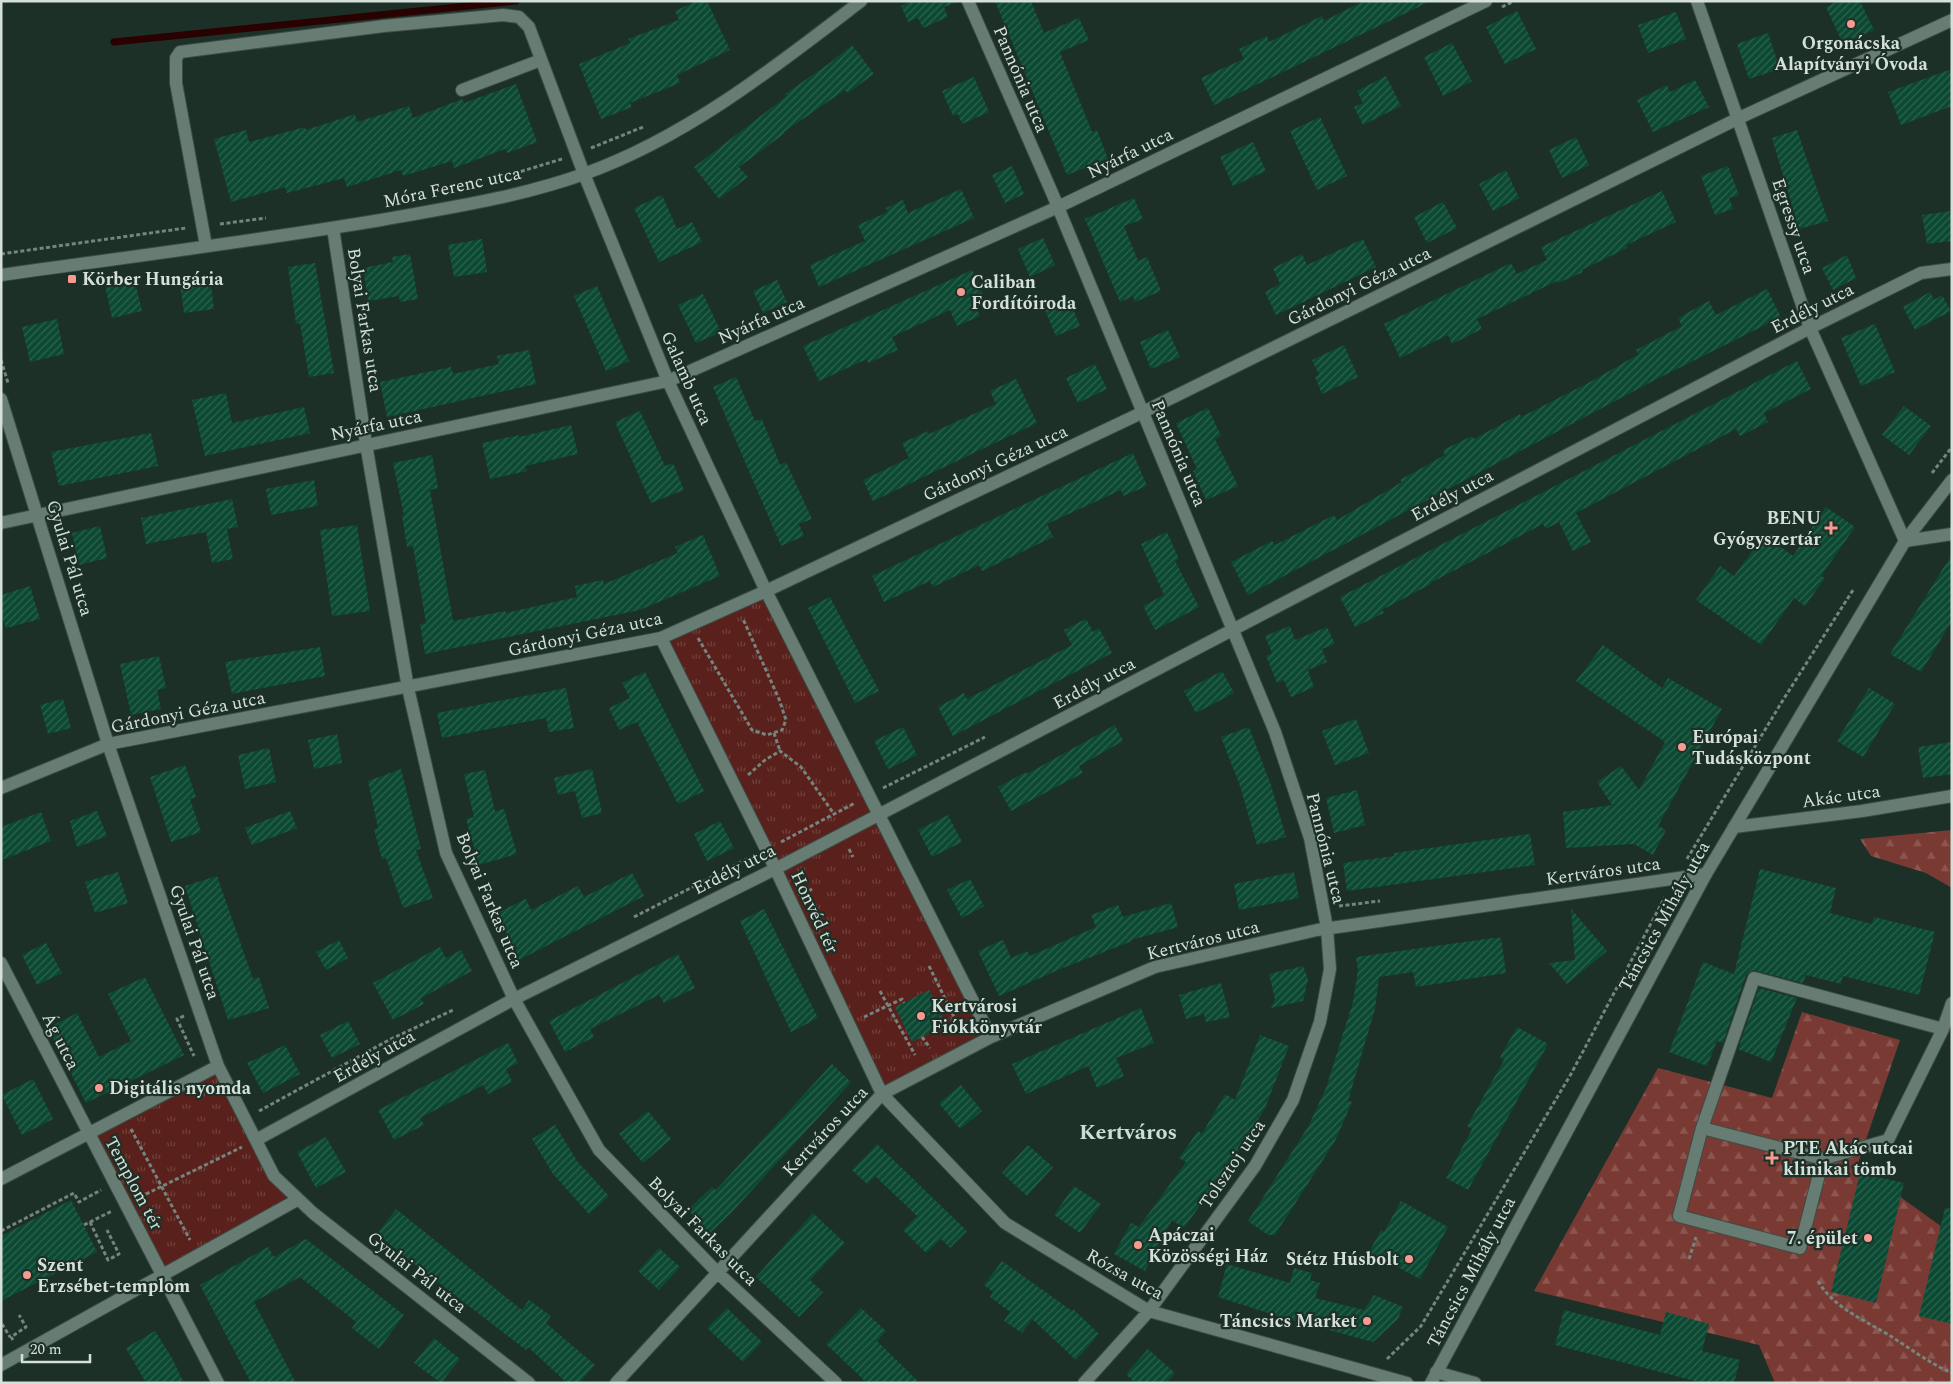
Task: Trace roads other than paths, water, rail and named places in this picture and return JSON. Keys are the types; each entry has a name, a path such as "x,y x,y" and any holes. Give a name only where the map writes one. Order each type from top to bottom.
{"street":[{"name":"Pannónia utca","path":"968,1 1058,207 1275,732 1310,838 1327,928"},
{"name":"Nyárfa utca","path":"1,523 668,381 1058,207 1486,1"},
{"name":"Egressy utca","path":"1697,1 1810,328 1906,540"},
{"name":"Móra Ferenc utca","path":"1,276 333,228 481,202 584,174 673,132 755,81 858,2"},
{"name":"Galamb utca","path":"206,246 176,83 176,58 180,52 384,26 504,15 519,17 529,27 576,154 668,381 766,592"},
{"name":"Gárdonyi Géza utca","path":"1,788 108,744 661,638 766,592 1143,412 1739,118 1952,20"},
{"path":"462,90 541,60"},
{"name":"Bolyai Farkas utca","path":"333,228 366,444 408,688 446,853 514,999 599,1150 718,1273 836,1383"},
{"name":"Erdély utca","path":"256,1140 514,999 775,869 1810,328 1922,273 1952,269"},
{"name":"Gyulai Pál utca","path":"1,399 39,515 108,744 218,1066 274,1176 297,1200 529,1383"},
{"name":"Táncsics Mihály utca","path":"1433,1378 1706,874 1906,540 1952,480"},
{"path":"1906,540 1952,534"},
{"path":"766,592 991,1038"},
{"name":"Honvéd tér","path":"661,638 775,869 882,1094"},
{"name":"Akác utca","path":"1734,827 1862,811 1952,796"},
{"name":"Kertváros utca","path":"616,1383 882,1094 991,1038 1155,967 1327,928 1706,874"},
{"name":"Tolsztoj utca","path":"1084,1383 1150,1311 1255,1166 1293,1100 1320,1022 1330,970 1327,928"},
{"name":"Ág utca","path":"1,963 89,1135"},
{"path":"1823,1159 1800,1248 1678,1216 1702,1128 1754,978 1943,1030"},
{"path":"1702,1128 1823,1159 1888,1140 1943,1030 1952,1003"},
{"name":"Templom tér","path":"1,1179 89,1135 218,1066"},
{"name":"Rózsa utca","path":"882,1094 1005,1223 1150,1311 1407,1383"},
{"name":"Templom tér","path":"89,1135 218,1383"},
{"path":"1,1365 161,1274 297,1200"},
{"path":"1433,1378 1475,1383"}],"waterway":[{"path":"114,42 516,1"}],"place":[{"name":"Orgonácska Alapítványi Óvoda","path":"1851,24"},
{"name":"Körber Hungária","path":"72,279"},
{"name":"Caliban Fordítóiroda","path":"961,292"},
{"name":"BENU Gyógyszertár","path":"1831,528"},
{"name":"Európai Tudásközpont","path":"1682,747"},
{"name":"Kertvárosi Fiókkönyvtár","path":"921,1016"},
{"name":"Digitális nyomda","path":"99,1088"},
{"name":"PTE Akác utcai klinikai tömb","path":"1772,1158"},
{"name":"7. épület","path":"1868,1238"},
{"name":"Apáczai Közösségi Ház","path":"1138,1245"},
{"name":"Stétz Húsbolt","path":"1409,1259"},
{"name":"Szent Erzsébet-templom","path":"27,1275"},
{"name":"Táncsics Market","path":"1367,1321"}],"district":[{"name":"Kertváros","path":"1128,1131"}]}
